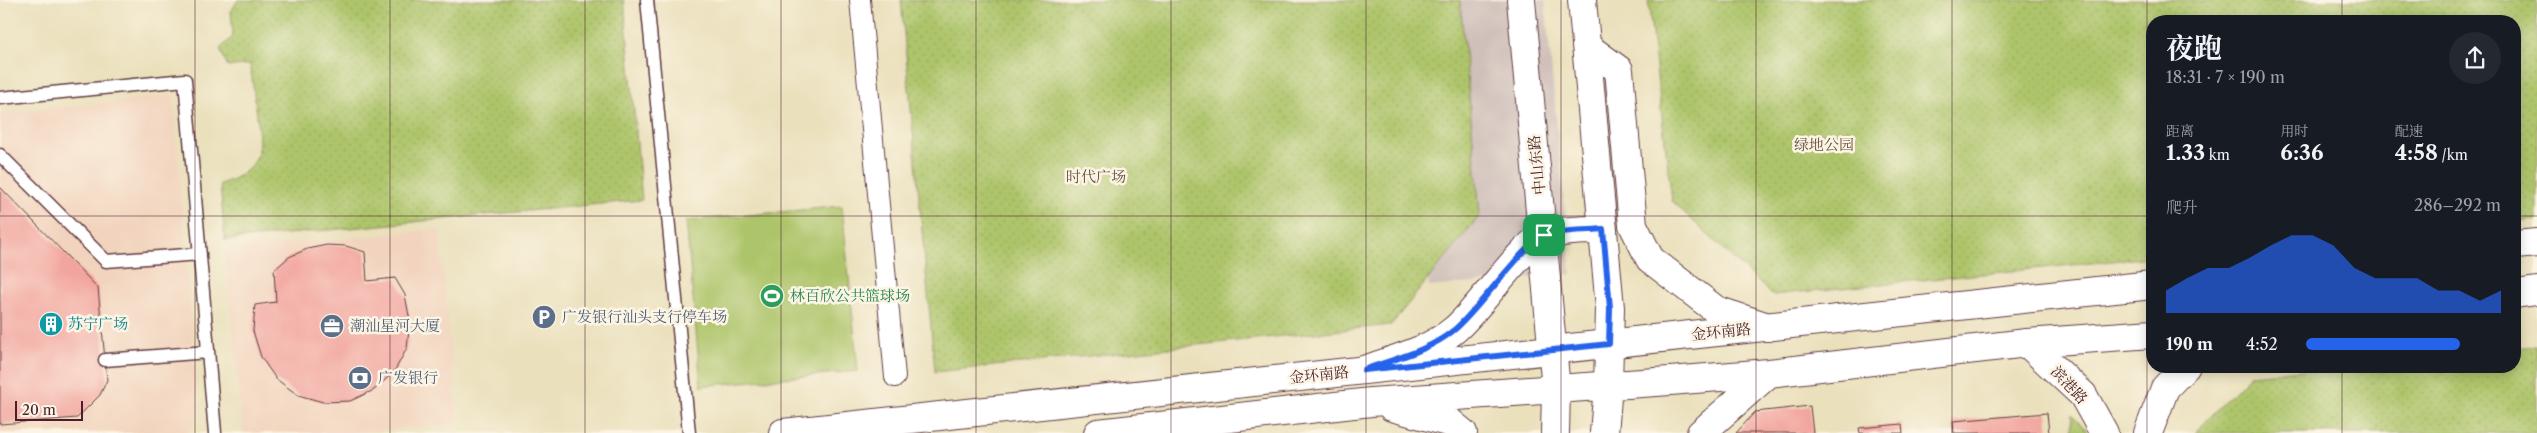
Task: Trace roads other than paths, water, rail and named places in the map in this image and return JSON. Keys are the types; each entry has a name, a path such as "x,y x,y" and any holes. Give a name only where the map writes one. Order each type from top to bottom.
{"main road":[{"name":"中山东路","path":"1522,0 1554,350 1556,390 1555,433"},
{"path":"1582,0 1610,308 1608,386 1604,433"},
{"path":"1586,46 1619,70 1633,225 1650,260 1716,310 1768,327"},
{"path":"1364,370 1422,349 1454,331 1481,304 1518,258 1544,235 1603,229"},
{"path":"2521,244 2537,243"},
{"name":"金环南路","path":"783,433 2146,285"},
{"path":"2521,293 2537,291"},
{"path":"1098,433 1371,402 1769,373 2027,343 2146,334"},
{"name":"滨港路","path":"2027,343 2083,395 2104,433"},
{"path":"1701,433 1769,373"},
{"path":"2148,433 2165,388 2179,373"},
{"path":"1371,402 1451,423 1463,433"}],"street":[{"path":"860,0 895,377"}],"lane":[{"path":"647,0 689,433"},
{"path":"0,98 184,80 215,433"},
{"path":"0,155 106,261 200,254"},
{"path":"105,360 208,352"}],"place":[{"name":"林百欣公共篮球场","path":"772,296"},
{"name":"广发银行汕头支行停车场","path":"544,317"},
{"name":"苏宁广场","path":"51,324"},
{"name":"潮汕星河大厦","path":"332,326"},
{"name":"广发银行","path":"360,378"}],"park label":[{"name":"绿地公园","path":"1824,145"},
{"name":"时代广场","path":"1096,177"}]}
